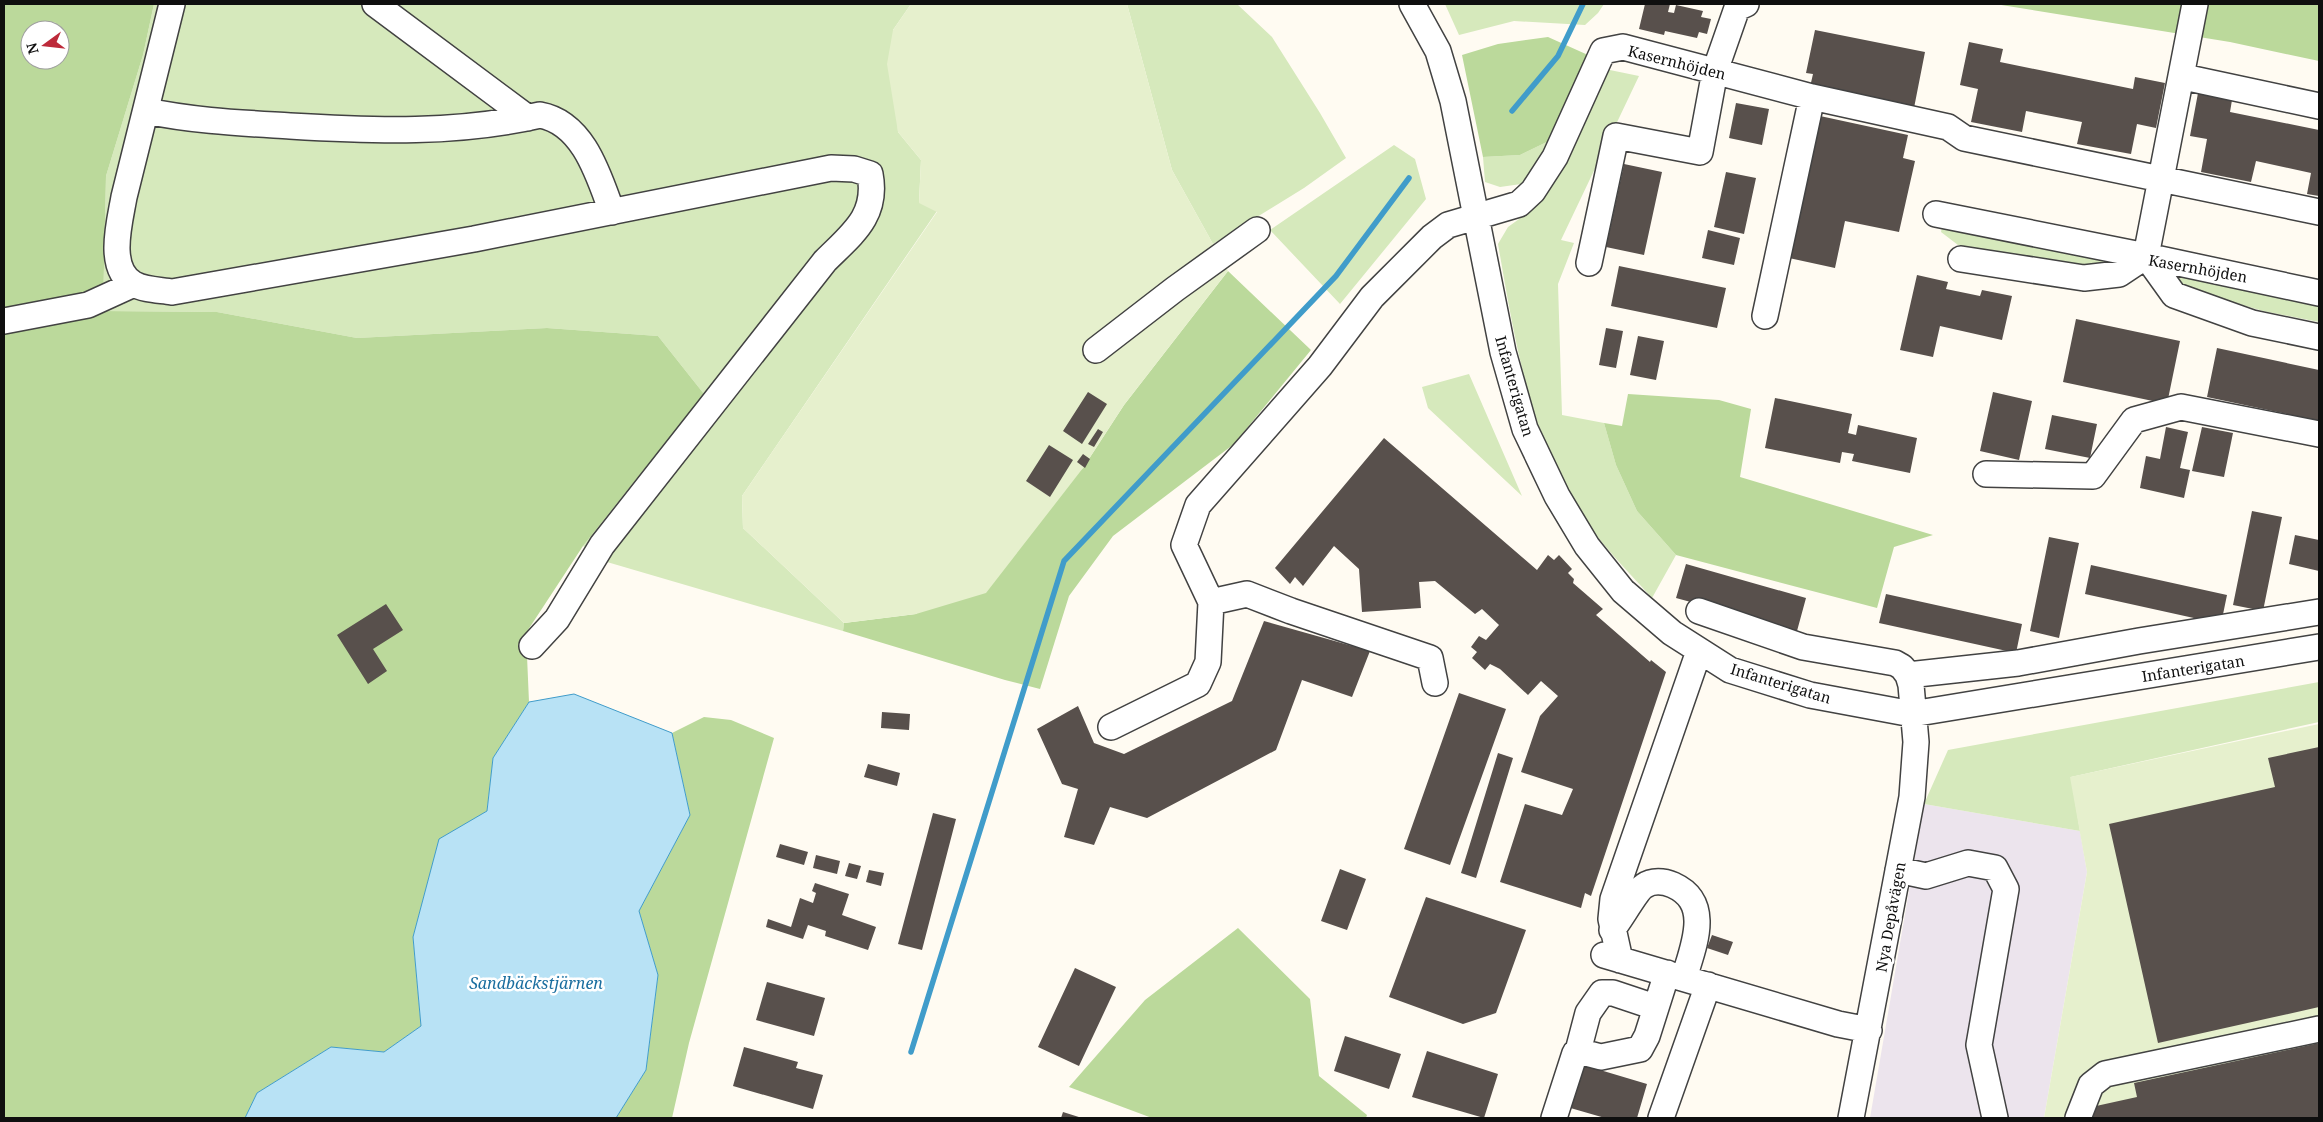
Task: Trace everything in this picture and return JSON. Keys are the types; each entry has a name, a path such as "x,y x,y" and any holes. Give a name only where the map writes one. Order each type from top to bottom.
{"street":[{"path":"172,4 147,111 124,197 119,228 118,259 122,271 134,284 172,292 612,212 831,168 854,169 870,174 873,188 870,207 860,226 824,262 602,545 557,619 532,646"},
{"path":"375,4 528,118"},
{"name":"Infanterigatan","path":"1412,4 1438,51 1453,101 1503,352 1525,429 1557,496 1587,546 1623,591 1672,633 1696,659 1810,695 1912,714 2319,647"},
{"path":"2146,256 2195,4"},
{"path":"1589,264 1616,136 1700,152 1715,71 1740,5"},
{"name":"Kasernhöjden","path":"1475,216 1519,204 1533,191 1555,157 1603,51 1623,47 1812,97 1948,126 1964,138 2160,178"},
{"path":"2193,79 2319,106"},
{"path":"1765,316 1812,97"},
{"path":"147,111 195,119 403,131 479,126 540,116 547,117 574,135 591,160 612,212"},
{"path":"2160,178 2319,212"},
{"path":"1936,214 2146,256 2174,295 2252,324 2319,337"},
{"path":"1111,727 1198,684 1208,662 1211,602 1184,544 1198,505 1320,366 1372,297 1432,237 1448,225 1475,216"},
{"path":"1096,350 1175,289 1257,230"},
{"name":"Kasernhöjden","path":"1961,259 2084,278 2119,274 2146,256 2319,293"},
{"path":"4,321 88,305 134,284"},
{"path":"1986,474 2093,476 2134,420 2181,407 2319,434"},
{"path":"1211,602 1247,594 1291,612 1381,640 1430,658 1436,683"},
{"path":"1699,611 1803,647 1895,663 1908,675 2018,663 2319,612"},
{"path":"1696,659 1613,899 1610,915 1612,930 1611,957 1838,1024 1869,1030"},
{"name":"Nya Depåvägen","path":"1851,1118 1912,797 1916,742 1912,714 1911,685 1908,675"},
{"path":"1898,870 1926,876 1968,864 1994,868 2006,889 1980,1045 1995,1118"},
{"path":"1578,1051 1601,1057 1640,1049 1647,1036 1655,1007 1676,976 1698,928 1699,918 1689,897 1678,888 1656,882 1645,885 1612,930"},
{"path":"1661,1118 1708,985"},
{"path":"1554,1118 1572,1058 1578,1051 1588,1013 1602,993 1613,993 1655,1007"},
{"path":"2078,1118 2091,1085 2105,1074 2319,1029"}],"shaded area":[{"path":"1924,804 2080,831 2087,872 2044,1118 1870,1118"}],"green space":[{"path":"4,4 154,4 143,55 106,176 103,311 217,312 357,338 547,328 658,336 704,394 583,546 526,633 529,702 493,758 487,811 439,840 413,937 421,1026 384,1052 331,1047 257,1093 245,1118 4,1118"},
{"path":"154,4 911,4 893,30 898,132 921,160 919,202 937,211 742,496 743,528 844,623 843,631 607,562 583,546 704,394 658,336 547,328 357,338 217,312 103,311 106,176 143,55"},
{"path":"911,4 1127,4 1172,170 1228,271 1124,405 1083,468 986,593 916,614 844,623 743,528 742,496 937,212 919,203 921,160 898,132 887,64 893,30"},
{"path":"1127,4 1237,4 1272,37 1346,158 1304,188 1213,244 1172,170"},
{"path":"1445,4 1604,4 1598,13 1585,25 1514,21 1459,35"},
{"path":"1995,4 2319,4 2319,61 2230,42"},
{"path":"1548,37 1588,55 1553,139 1520,155 1483,157 1462,55 1498,44"},
{"path":"1605,69 1639,76 1561,240 1574,243 1558,284 1562,415 1604,423 1616,465 1637,511 1676,555 1652,598 1606,548 1585,521 1567,492 1553,463 1541,433 1523,371 1509,308 1498,244 1508,227 1533,209 1559,175"},
{"path":"1553,139 1538,164 1521,184 1500,187 1485,182 1483,157 1520,155"},
{"path":"1394,145 1415,159 1426,199 1340,304 1270,230"},
{"path":"1943,221 2123,255 2106,268 2075,269 1958,245 1941,232"},
{"path":"1228,271 1311,350 1234,444 1113,536 1069,596 1040,689 843,631 844,623 916,614 1083,468 1124,405"},
{"path":"2174,271 2319,303 2319,322 2263,311 2178,286"},
{"path":"1469,374 1522,496 1428,408 1422,387"},
{"path":"1628,394 1719,400 1751,409 1740,477 1933,535 1894,547 1877,608 1676,555 1637,511 1616,465 1604,423 1622,426"},
{"path":"2319,682 2319,722 2071,777 2080,831 1924,804 1948,750"},
{"path":"704,717 731,720 774,738 689,1043 672,1118 616,1118 646,1070 658,975 639,911 690,815 672,733"},
{"path":"2319,724 2319,1118 2044,1118 2087,872 2070,777"},
{"path":"1238,928 1310,999 1319,1076 1367,1115 1366,1118 1152,1118 1069,1087 1145,1000"}],"water":[{"name":"Sandbäckstjärnen","path":"574,694 672,733 690,815 639,911 658,975 646,1070 616,1118 245,1118 257,1093 331,1047 384,1052 421,1026 413,937 439,839 487,811 493,758 529,702"}],"building":[{"path":"1645,4 1670,4 1668,12 1674,13 1676,5 1703,11 1701,17 1711,19 1707,34 1699,32 1697,38 1665,31 1664,35 1639,29"},
{"path":"1815,30 1925,52 1914,108 1810,87 1813,74 1806,73"},
{"path":"1969,42 2003,49 2000,62 2133,89 2135,77 2165,83 2156,128 2137,124 2131,154 2077,144 2082,122 2026,111 2022,132 1971,122 1978,89 1960,85"},
{"path":"2198,93 2232,100 2230,112 2319,130 2319,196 2307,194 2311,173 2256,161 2251,182 2201,172 2207,139 2190,136"},
{"path":"1736,103 1769,109 1762,145 1729,138"},
{"path":"1820,116 1908,135 1903,158 1915,161 1899,232 1845,221 1835,268 1789,258"},
{"path":"1624,164 1662,172 1644,255 1606,247"},
{"path":"1726,172 1756,178 1744,234 1714,227"},
{"path":"1708,230 1740,238 1734,265 1702,258"},
{"path":"1619,266 1726,288 1717,328 1611,306"},
{"path":"1917,275 1948,282 1946,289 1980,296 1982,290 2012,296 2002,340 1940,326 1933,357 1900,350"},
{"path":"2076,319 2180,341 2167,404 2063,382"},
{"path":"1606,328 1623,331 1616,368 1599,365"},
{"path":"1638,336 1664,341 1656,380 1630,375"},
{"path":"2217,348 2319,370 2319,421 2207,397"},
{"path":"1088,392 1107,404 1082,444 1063,431"},
{"path":"1993,392 2032,401 2019,460 1980,451"},
{"path":"1775,398 1852,414 1848,433 1856,435 1858,425 1917,438 1910,473 1852,461 1854,454 1842,452 1840,463 1765,448"},
{"path":"2052,415 2097,424 2090,458 2045,449"},
{"path":"2166,427 2188,432 2180,468 2190,470 2184,498 2140,488 2146,456 2160,459"},
{"path":"2202,427 2233,433 2224,477 2192,471"},
{"path":"1098,429 1103,432 1094,447 1088,444"},
{"path":"1384,438 1537,570 1548,555 1554,560 1559,555 1572,569 1568,573 1574,579 1573,583 1603,609 1596,615 1650,662 1651,660 1666,672 1591,896 1585,893 1581,908 1500,882 1525,804 1562,815 1573,789 1521,772 1540,716 1558,696 1541,681 1528,695 1500,669 1490,664 1485,670 1472,658 1477,652 1471,647 1479,636 1486,640 1499,625 1482,609 1475,614 1435,581 1419,582 1421,608 1362,612 1359,569 1334,546 1303,586 1295,577 1290,584 1275,568"},
{"path":"1049,445 1073,460 1050,497 1026,481"},
{"path":"1083,454 1090,459 1085,468 1077,462"},
{"path":"2252,511 2282,517 2263,611 2233,605"},
{"path":"2295,535 2319,540 2319,571 2289,564"},
{"path":"2049,537 2079,543 2059,638 2030,631"},
{"path":"1686,564 1806,598 1797,631 1676,598"},
{"path":"2091,565 2227,595 2221,624 2085,594"},
{"path":"1886,594 2022,624 2016,653 1879,623"},
{"path":"386,604 403,630 373,649 387,671 368,684 337,635"},
{"path":"1264,621 1370,651 1352,697 1302,680 1276,750 1147,818 1110,807 1094,845 1064,837 1078,789 1062,784 1037,729 1078,706 1094,743 1124,754 1232,701"},
{"path":"1459,693 1506,709 1450,865 1404,849"},
{"path":"882,712 910,714 909,730 881,728"},
{"path":"2319,747 2319,1007 2158,1043 2109,824 2275,787 2268,758"},
{"path":"1498,753 1513,758 1476,878 1461,873"},
{"path":"868,764 900,773 897,786 864,777"},
{"path":"933,813 956,819 922,950 898,944"},
{"path":"780,844 808,852 804,865 776,857"},
{"path":"816,855 840,861 837,874 813,868"},
{"path":"849,863 861,866 857,879 845,876"},
{"path":"1340,869 1366,879 1347,930 1321,921"},
{"path":"869,870 884,873 881,886 866,882"},
{"path":"815,883 849,894 842,915 876,927 868,950 825,936 826,931 808,925 803,939 766,927 768,919 791,927 800,898 813,903 816,893 812,891"},
{"path":"1426,897 1526,930 1496,1013 1463,1024 1389,997"},
{"path":"1712,935 1733,942 1728,955 1707,948"},
{"path":"1075,968 1116,987 1079,1066 1038,1047"},
{"path":"767,982 825,998 814,1036 756,1020"},
{"path":"1345,1036 1401,1054 1389,1089 1334,1071"},
{"path":"2319,1043 2319,1118 2089,1118 2087,1108 2137,1097 2134,1083"},
{"path":"744,1047 798,1062 796,1068 823,1075 813,1109 733,1086"},
{"path":"1427,1051 1498,1074 1484,1118 1412,1097"},
{"path":"1580,1064 1647,1084 1637,1118 1605,1118 1567,1107"},
{"path":"1063,1112 1082,1118 1061,1118"}],"waterway":[{"path":"1512,111 1558,56 1583,4"},
{"path":"911,1052 1064,561 1336,276 1409,178"}]}
